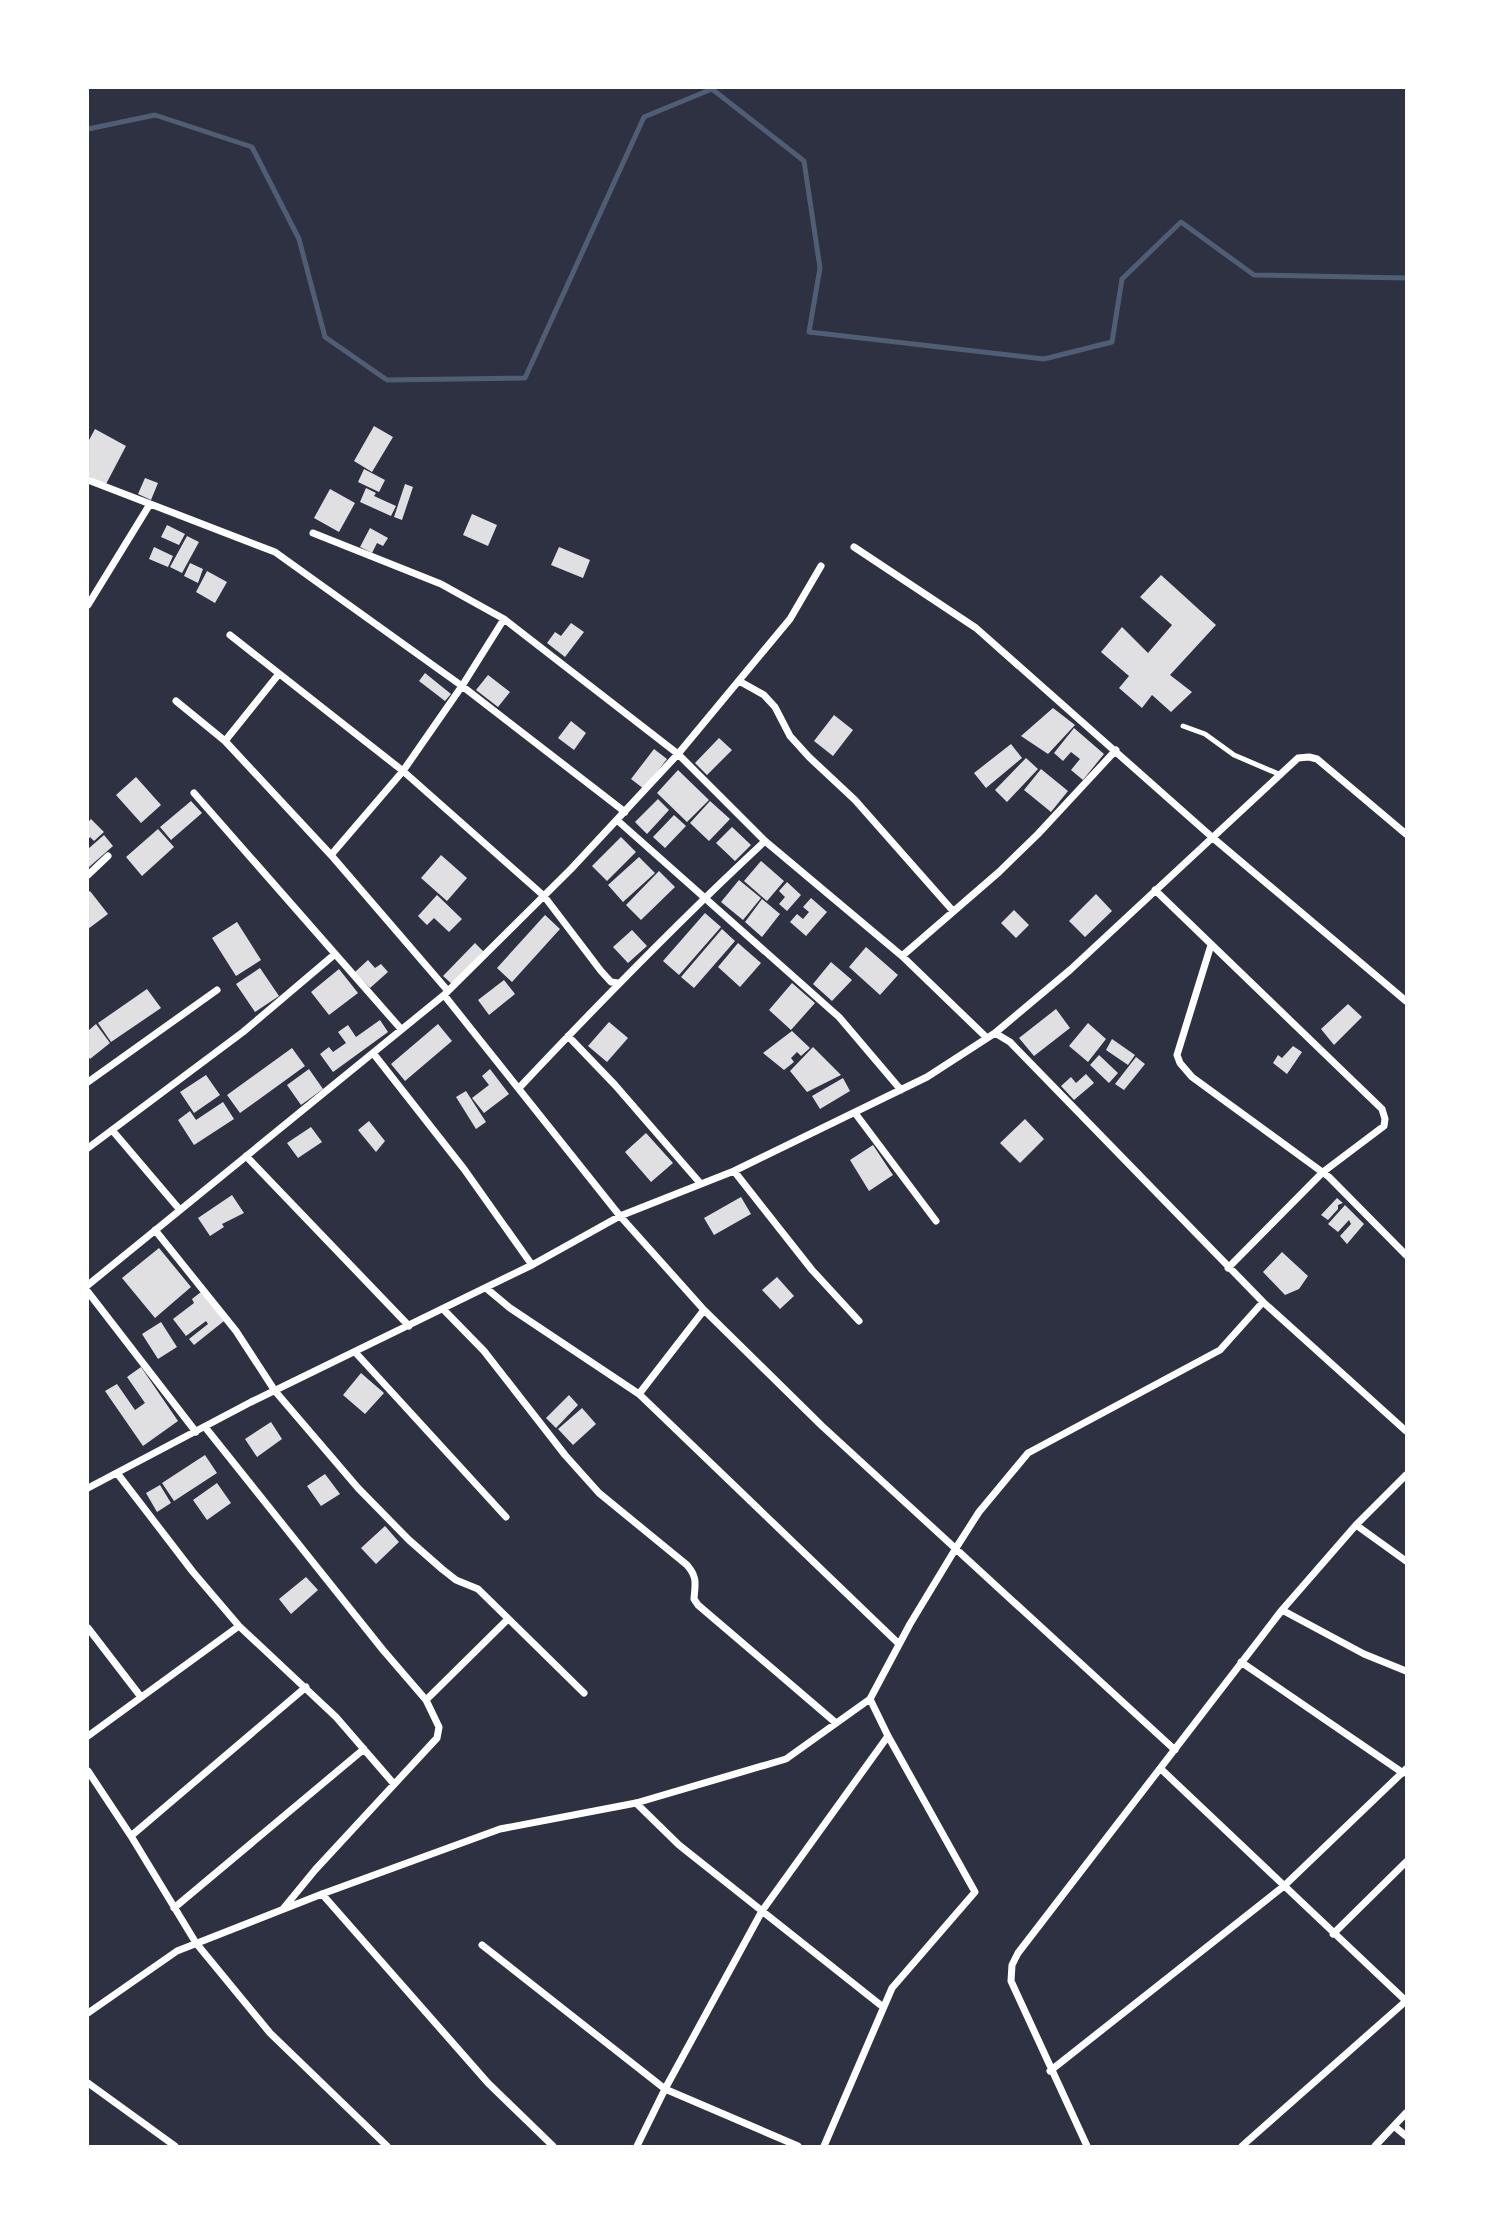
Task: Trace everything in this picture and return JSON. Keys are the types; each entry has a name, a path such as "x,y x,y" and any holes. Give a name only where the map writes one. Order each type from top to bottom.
{"street":[{"path":"88,480 275,552 462,686 625,812"},
{"path":"88,605 150,504"},
{"path":"313,533 441,584 504,619 678,754 765,841 902,956 987,1038"},
{"path":"854,547 976,628 1213,838 1406,1001"},
{"path":"88,1285 446,993 544,896 678,754 790,619 821,566"},
{"path":"331,855 403,771 504,619"},
{"path":"230,635 403,771 544,896 601,971 611,982 618,983"},
{"path":"225,741 278,675"},
{"path":"739,681 764,695 775,707 790,736 855,800 953,911"},
{"path":"176,701 225,741 331,855 446,993 620,1216 704,1310 822,1426 1175,1750"},
{"path":"902,956 1038,834 1116,750"},
{"path":"88,1488 275,1391 532,1265 620,1216 734,1171 927,1077 995,1033 1070,970 1298,758 1317,759 1406,834"},
{"path":"194,793 401,1030"},
{"path":"617,820 839,1017 901,1090"},
{"path":"519,1088 618,983 704,897 765,841"},
{"path":"88,874 108,856"},
{"path":"1155,890 1382,1109 1385,1119 1384,1126 1323,1172 1228,1268"},
{"path":"1211,945 1177,1055 1180,1063 1192,1077 1323,1172 1406,1255"},
{"path":"88,1148 243,1032 335,954"},
{"path":"88,1082 217,990"},
{"path":"995,1033 1010,1042 1263,1302 1406,1431"},
{"path":"568,1036 615,1085 700,1183"},
{"path":"373,1053 464,1169 532,1265"},
{"path":"855,1113 936,1221"},
{"path":"112,1130 180,1210"},
{"path":"246,1156 409,1326"},
{"path":"734,1171 812,1270 859,1321"},
{"path":"155,1230 236,1331 275,1391 358,1488 410,1540 456,1580 478,1590 584,1693"},
{"path":"486,1288 510,1308 639,1394 900,1644"},
{"path":"88,1292 196,1432"},
{"path":"88,2013 177,1951 321,1894 499,1829 636,1802 786,1759 870,1699 979,1512 1028,1453 1220,1350 1263,1302"},
{"path":"443,1309 484,1351 565,1455 599,1493 695,1575 697,1583 694,1599 698,1605 836,1723"},
{"path":"639,1394 704,1310"},
{"path":"355,1352 506,1517"},
{"path":"205,1427 426,1700 437,1718 439,1727 437,1738 315,1871 283,1910"},
{"path":"117,1473 193,1572 239,1626 306,1686 394,1784"},
{"path":"1087,2147 1011,1981 1012,1965 1018,1953 1162,1770 1282,1610 1356,1525 1406,1475"},
{"path":"1356,1525 1406,1561"},
{"path":"1282,1610 1364,1654 1406,1671"},
{"path":"426,1700 508,1619"},
{"path":"88,1736 239,1626"},
{"path":"88,1628 141,1697"},
{"path":"1050,2071 1284,1886 1405,1771 1241,1662"},
{"path":"131,1836 306,1686"},
{"path":"824,2147 892,1988 975,1892 870,1699"},
{"path":"636,2147 762,1911 888,1736"},
{"path":"174,1908 364,1749"},
{"path":"1162,1770 1406,2001 1242,2147"},
{"path":"88,1771 196,1943 270,2033 387,2147"},
{"path":"636,1802 679,1845 883,2007"},
{"path":"1333,1934 1406,1862"},
{"path":"321,1894 488,2083 553,2147"},
{"path":"482,1945 665,2089 798,2147"},
{"path":"88,2083 175,2147"},
{"path":"1375,2147 1406,2113"},
{"path":"1394,2126 1406,2136"}],"lane":[{"path":"1183,726 1205,734 1234,755 1281,775"}],"building":[{"path":"374,426 393,437 372,472 354,461"},
{"path":"95,429 126,446 105,486 88,476 88,442"},
{"path":"364,469 385,480 379,492 358,482"},
{"path":"145,478 158,483 151,500 138,494"},
{"path":"405,484 413,487 402,520 394,517"},
{"path":"366,488 376,493 374,496 396,506 391,516 360,502"},
{"path":"330,489 355,503 339,532 314,518"},
{"path":"472,514 497,525 488,546 463,535"},
{"path":"167,525 185,534 179,545 161,537"},
{"path":"370,528 388,538 383,546 377,543 372,553 360,547"},
{"path":"187,536 199,542 182,573 170,567"},
{"path":"154,547 173,556 168,567 149,559"},
{"path":"559,547 590,560 583,578 551,565"},
{"path":"190,563 203,569 198,583 184,576"},
{"path":"207,571 227,582 215,603 196,592"},
{"path":"1161,575 1216,625 1170,675 1192,692 1171,712 1152,695 1142,708 1119,688 1129,676 1101,652 1122,627 1148,653 1172,625 1140,597"},
{"path":"571,623 584,632 565,657 547,643 555,632 561,636"},
{"path":"425,673 451,694 445,701 419,681"},
{"path":"488,675 510,692 498,707 476,690"},
{"path":"1053,708 1075,725 1048,754 1021,736"},
{"path":"834,715 853,730 833,756 814,741"},
{"path":"571,721 586,733 574,750 558,738"},
{"path":"1074,728 1104,754 1083,780 1071,770 1080,759 1071,752 1063,761 1054,753"},
{"path":"719,738 732,750 707,775 695,763"},
{"path":"1011,744 1022,758 986,788 974,773"},
{"path":"654,749 667,759 644,789 631,779"},
{"path":"1026,758 1038,769 1007,802 995,790"},
{"path":"1041,769 1068,791 1051,812 1024,790"},
{"path":"678,770 709,800 687,822 657,793"},
{"path":"136,777 161,805 141,823 116,795"},
{"path":"658,799 669,810 647,834 635,822"},
{"path":"191,801 202,813 171,840 160,827"},
{"path":"710,801 730,819 709,841 690,823"},
{"path":"674,815 686,826 665,848 653,837"},
{"path":"91,819 104,832 94,841 90,837 88,840 88,822"},
{"path":"732,827 751,845 735,861 716,843"},
{"path":"158,829 174,847 142,876 126,857"},
{"path":"104,835 113,846 88,868 88,849"},
{"path":"621,837 636,852 607,881 592,866"},
{"path":"441,855 467,878 447,901 421,878"},
{"path":"639,857 655,873 623,902 608,885"},
{"path":"761,861 784,881 767,901 744,881"},
{"path":"659,871 675,887 641,920 626,905"},
{"path":"739,880 761,898 743,920 721,902"},
{"path":"787,882 801,895 787,911 779,904 785,897 779,891"},
{"path":"90,891 108,914 88,929 88,893"},
{"path":"1096,894 1112,911 1085,937 1069,921"},
{"path":"437,895 462,919 449,932 434,918 427,925 418,916"},
{"path":"811,898 827,912 806,936 790,922 797,914 803,919 809,912 803,907"},
{"path":"762,899 780,914 762,937 745,922"},
{"path":"1014,910 1029,925 1016,938 1001,923"},
{"path":"705,913 721,927 679,975 663,961"},
{"path":"545,915 560,929 512,982 497,968"},
{"path":"237,922 261,960 236,976 212,938"},
{"path":"722,929 735,941 694,988 681,977"},
{"path":"632,930 647,946 628,963 613,947"},
{"path":"475,943 484,952 453,985 443,976"},
{"path":"738,943 761,963 740,987 718,967"},
{"path":"866,947 898,975 880,995 849,967"},
{"path":"368,960 375,968 381,964 388,972 370,988 355,972"},
{"path":"831,962 852,980 832,1001 813,984"},
{"path":"260,968 279,996 255,1012 236,984"},
{"path":"339,969 358,993 329,1015 311,992"},
{"path":"504,980 515,994 489,1015 478,1000"},
{"path":"792,983 815,1003 791,1030 769,1010"},
{"path":"147,989 161,1008 111,1042 98,1023"},
{"path":"1348,1004 1362,1017 1334,1045 1321,1029"},
{"path":"1056,1009 1070,1028 1034,1056 1019,1038"},
{"path":"380,1020 388,1032 333,1072 320,1054 329,1047 333,1052 346,1043 338,1032 348,1025 356,1037"},
{"path":"609,1022 628,1038 607,1062 588,1046"},
{"path":"1088,1023 1106,1039 1088,1062 1069,1046"},
{"path":"96,1024 110,1043 90,1059 88,1031"},
{"path":"438,1024 452,1041 405,1081 391,1064"},
{"path":"792,1031 810,1048 801,1056 797,1052 791,1058 794,1062 784,1070 763,1053"},
{"path":"1112,1039 1135,1055 1128,1065 1106,1050"},
{"path":"1293,1046 1302,1052 1287,1074 1273,1063 1278,1055 1282,1058"},
{"path":"813,1047 841,1075 807,1092 790,1071"},
{"path":"292,1048 305,1066 240,1113 227,1095"},
{"path":"1099,1055 1118,1073 1109,1083 1090,1065"},
{"path":"1136,1057 1145,1064 1124,1090 1115,1084"},
{"path":"309,1069 323,1089 301,1105 287,1085"},
{"path":"490,1069 509,1094 484,1113 472,1098 489,1085 482,1076"},
{"path":"1086,1074 1094,1083 1074,1100 1061,1086 1071,1077 1076,1083"},
{"path":"206,1075 220,1095 194,1113 180,1092"},
{"path":"843,1078 850,1091 820,1109 812,1096"},
{"path":"466,1091 486,1122 476,1129 456,1097"},
{"path":"223,1102 234,1119 194,1145 178,1120 190,1111 196,1120"},
{"path":"1025,1119 1044,1139 1020,1163 1000,1143"},
{"path":"369,1121 385,1141 376,1152 358,1130"},
{"path":"311,1127 322,1142 298,1158 287,1143"},
{"path":"646,1133 673,1163 651,1182 625,1152"},
{"path":"873,1145 893,1175 869,1191 850,1160"},
{"path":"232,1195 244,1213 222,1224 224,1227 210,1236 198,1218"},
{"path":"741,1197 751,1214 714,1235 704,1218"},
{"path":"1337,1198 1343,1203 1338,1205 1338,1209 1328,1220 1321,1215"},
{"path":"1345,1205 1364,1224 1347,1244 1340,1236 1351,1224 1349,1220 1338,1232 1328,1224"},
{"path":"159,1248 191,1287 155,1318 122,1278"},
{"path":"1282,1252 1308,1276 1299,1289 1285,1295 1263,1272"},
{"path":"777,1277 794,1296 780,1309 762,1290"},
{"path":"201,1292 224,1321 194,1345 189,1339 208,1324 206,1321 186,1336 173,1319 194,1303 192,1299"},
{"path":"161,1322 177,1347 158,1359 142,1334"},
{"path":"141,1367 178,1421 143,1446 105,1391 117,1384 135,1410 145,1403 127,1377"},
{"path":"361,1373 384,1393 365,1414 343,1395"},
{"path":"569,1395 578,1405 556,1428 546,1418"},
{"path":"582,1408 596,1424 573,1445 558,1429"},
{"path":"271,1422 282,1439 257,1457 245,1439"},
{"path":"205,1455 217,1473 174,1501 162,1483"},
{"path":"325,1474 340,1494 321,1506 307,1486"},
{"path":"217,1483 231,1503 207,1520 193,1500"},
{"path":"160,1485 171,1503 157,1512 146,1493"},
{"path":"385,1526 399,1542 376,1564 361,1548"},
{"path":"306,1577 318,1590 291,1614 279,1599"}],"waterway":[{"path":"88,129 155,115 252,147 299,239 325,337 387,380 525,378 644,117 712,89 804,161 820,268 809,332 1044,359 1112,342 1122,279 1181,222 1254,275 1406,278"}]}
